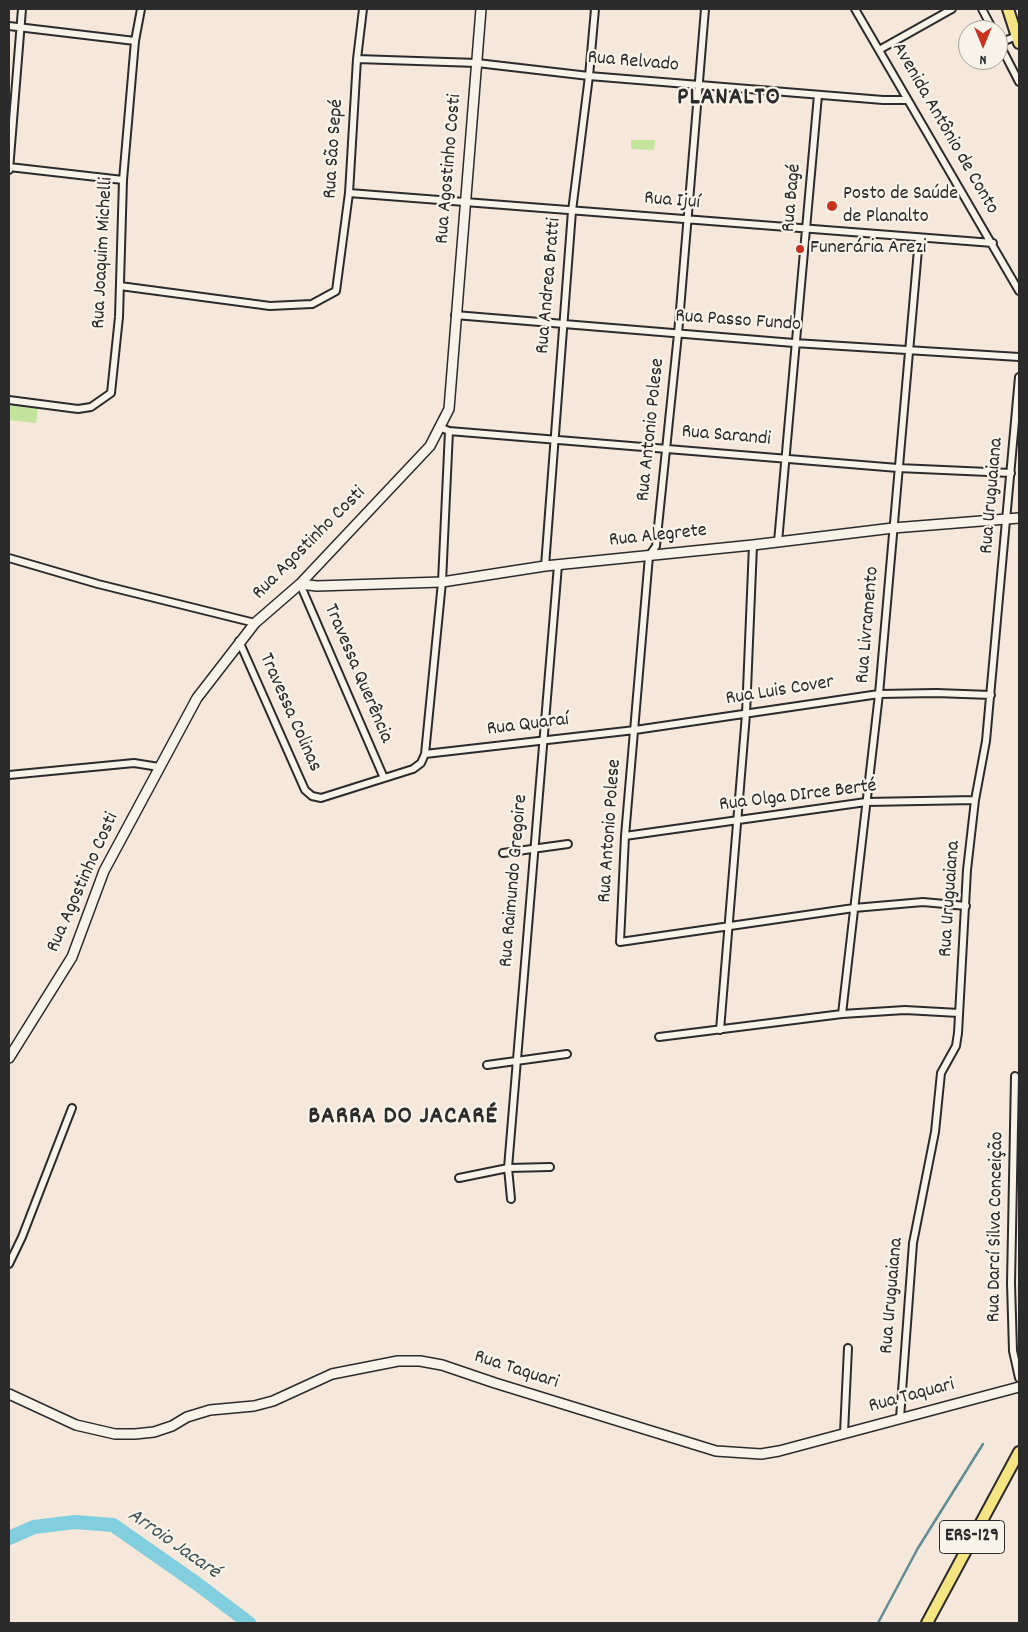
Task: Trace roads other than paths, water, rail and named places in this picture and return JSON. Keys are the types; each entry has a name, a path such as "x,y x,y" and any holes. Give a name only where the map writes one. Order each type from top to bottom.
{"main road":[{"path":"1008,9 1018,40"},
{"name":"ERS-129","path":"927,1623 1019,1452"}],"street":[{"path":"22,9 9,168 123,180"},
{"name":"Rua Joaquim Michelli","path":"9,400 78,409 91,407 111,393 120,286 123,180 135,41 140,9"},
{"name":"Rua São Sepé","path":"120,286 270,306 312,304 336,291 349,193 357,59 364,9"},
{"name":"Rua Agostinho Costi","path":"9,1058 72,957 104,871 197,698 239,641 255,623 300,584 430,446 449,410 455,315 481,9"},
{"name":"Rua Andrea Bratti","path":"545,566 572,210 589,76 595,9"},
{"name":"Rua Antonio Polese","path":"705,9 678,334 656,546 649,556 626,836 620,942 728,924"},
{"name":"Avenida Antônio de Conto","path":"855,9 993,243 1019,292"},
{"path":"879,50 952,9"},
{"path":"9,26 135,41"},
{"name":"Rua Relvado","path":"357,59 476,63 589,76 818,95 907,100"},
{"path":"1008,60 1019,82"},
{"name":"Rua Bagé","path":"778,542 794,343 807,229 818,95"},
{"name":"Rua Ijuí","path":"349,193 465,204 572,210 993,243"},
{"name":"Rua Livramento","path":"842,1014 879,694 919,238"},
{"name":"Rua Passo Fundo","path":"455,315 794,343 1019,357"},
{"name":"Rua Uruguaiana","path":"900,1418 913,1243 935,1132 941,1073 956,1046 975,800 986,741 991,695 1019,377"},
{"name":"Rua Sarandi","path":"440,428 449,431 898,468 1011,473"},
{"path":"384,778 412,769 421,763 425,754 442,582 449,431"},
{"name":"Rua Alegrete","path":"300,584 317,586 442,582 545,566 753,545 894,528 1019,518"},
{"path":"720,1030 746,714 753,545"},
{"path":"9,558 98,584 255,623"},
{"name":"Rua Raimundo Gregoire","path":"511,1199 508,1168 558,565"},
{"name":"Travessa Querência","path":"300,584 384,778"},
{"name":"Travessa Colinas","path":"239,641 305,790 312,796 321,798 384,778"},
{"name":"Rua Luis Cover","path":"635,730 879,694 936,693 991,695"},
{"name":"Rua Quaraí","path":"425,754 635,730"},
{"path":"9,775 134,764 159,767"},
{"name":"Rua Olga DIrce Berté","path":"626,836 866,802 975,800"},
{"path":"503,852 568,844"},
{"path":"728,924 854,908 923,902 966,906"},
{"path":"659,1037 842,1014 905,1010 959,1013"},
{"path":"487,1065 567,1054"},
{"name":"Rua Darcí Silva Conceição","path":"1015,1076 1011,1283 1013,1351 1019,1378"},
{"path":"9,1264 22,1237 72,1108"},
{"path":"459,1178 508,1168 550,1166"},
{"path":"844,1433 848,1348"},
{"name":"Rua Taquari","path":"9,1394 76,1425 115,1434 135,1434 154,1432 172,1426 187,1417 210,1410 254,1406 273,1401 332,1374 398,1361 420,1361 442,1365 716,1451 760,1454 1019,1387"}],"waterway":[{"path":"878,1623 918,1548 983,1444"},
{"name":"Arroio Jacaré","path":"9,1538 34,1527 75,1522 113,1525 249,1623"}],"place":[{"name":"Posto de Saúde de Planalto","path":"832,206"},
{"name":"Funerária Arezi","path":"800,249"}],"district":[{"name":"PLANALTO","path":"729,100"},
{"name":"BARRA DO JACARÉ","path":"403,1119"}]}
